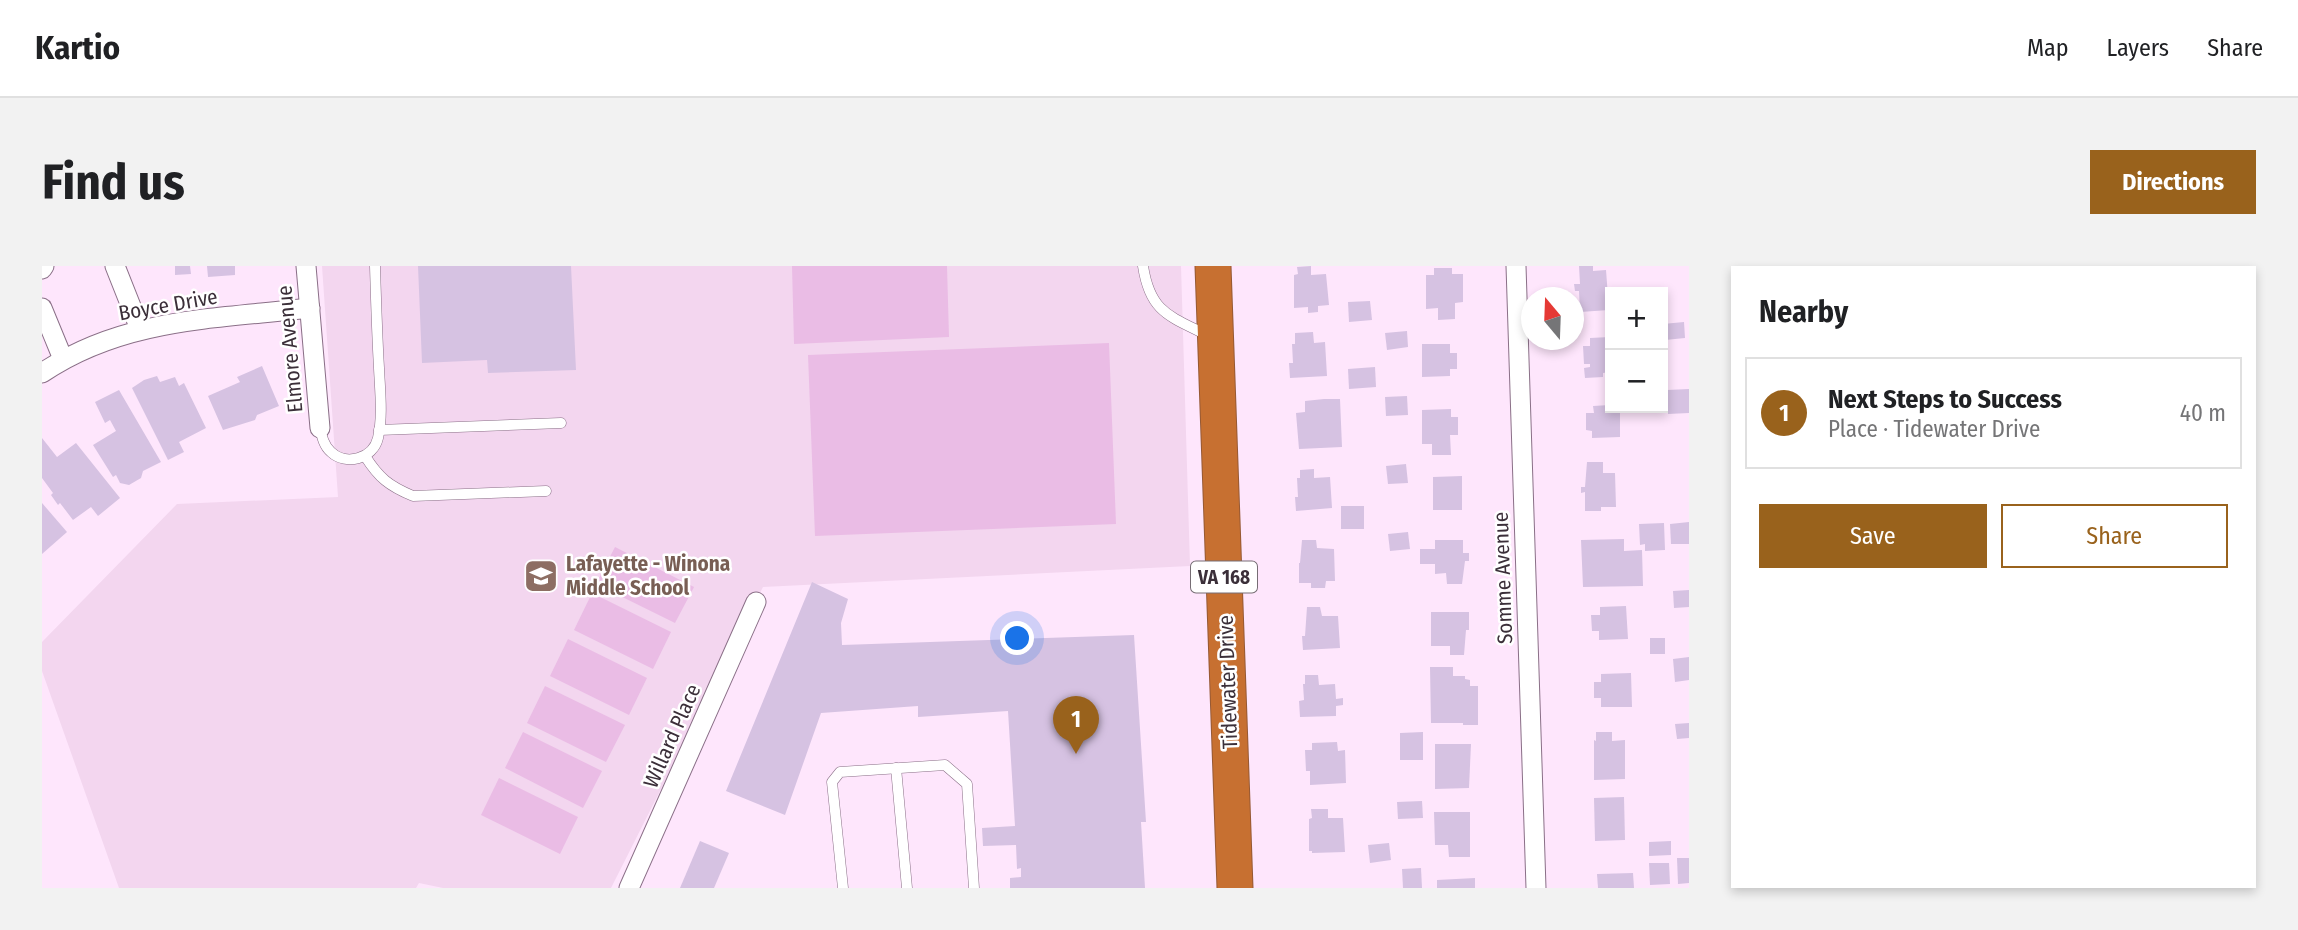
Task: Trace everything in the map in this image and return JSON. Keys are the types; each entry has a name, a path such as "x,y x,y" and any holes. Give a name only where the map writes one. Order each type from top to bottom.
{"highway":[{"name":"Tidewater Drive","path":"1213,266 1235,888"}],"street":[{"path":"115,266 139,329"},
{"name":"Elmore Avenue","path":"306,266 320,428"},
{"name":"Somme Avenue","path":"1516,266 1536,888"},
{"path":"42,308 63,359"},
{"name":"Boyce Drive","path":"42,373 96,343 139,329 310,308"},
{"name":"Willard Place","path":"629,888 756,602"}],"lane":[{"path":"320,428 323,441 330,452 342,459 365,456 375,447 381,414 374,266"},
{"path":"1143,266 1152,297 1164,314 1215,339"},
{"path":"379,430 561,423"},
{"path":"365,456 378,475 396,489 413,496 546,491"},
{"path":"843,888 832,782 840,772 945,765 967,784 974,888"},
{"path":"895,768 907,888"}],"shaded area":[{"name":"Lafayette - Winona Middle School","path":"322,266 1181,266 1190,566 763,587 611,888 443,888 419,883 416,888 119,888 42,671 42,642 177,504 338,497"},
{"path":"792,266 947,266 949,337 794,344"},
{"path":"1109,343 1116,524 815,536 808,355"},
{"path":"615,547 694,587 675,623 596,584"},
{"path":"592,593 671,632 653,669 574,630"},
{"path":"568,639 647,678 629,715 550,676"},
{"path":"545,686 625,725 606,762 527,723"},
{"path":"523,732 602,771 583,808 505,768"},
{"path":"499,778 578,817 560,854 481,815"}],"building":[{"path":"175,266 190,266 191,274 175,275"},
{"path":"207,266 235,266 235,275 208,277"},
{"path":"418,266 571,266 576,370 488,373 487,360 422,363"},
{"path":"1311,266 1311,275 1326,274 1329,305 1318,306 1318,312 1308,313 1308,307 1294,308 1294,275 1298,274 1297,267"},
{"path":"1579,266 1593,266 1593,271 1606,270 1605,310 1584,312 1584,287 1574,287 1574,284 1580,284"},
{"path":"1434,268 1452,268 1452,274 1463,274 1463,302 1455,303 1455,319 1438,320 1438,308 1426,309 1426,275 1434,275"},
{"path":"1370,301 1372,320 1349,322 1348,302"},
{"path":"1684,322 1685,338 1668,340 1668,324"},
{"path":"1407,331 1408,347 1387,350 1385,333"},
{"path":"1313,332 1314,343 1325,342 1327,376 1290,378 1289,363 1293,363 1292,344 1295,344 1295,333"},
{"path":"1605,337 1603,377 1585,378 1584,368 1590,367 1590,364 1584,364 1583,350 1584,346 1590,346 1590,338"},
{"path":"1422,344 1450,344 1450,353 1457,353 1457,369 1450,369 1450,376 1422,377"},
{"path":"262,366 279,406 257,415 255,420 223,430 208,396 240,382 237,377"},
{"path":"1375,367 1376,387 1349,389 1348,369"},
{"path":"157,376 160,382 175,377 179,386 184,383 206,428 179,442 184,452 168,460 132,388"},
{"path":"1689,389 1689,413 1668,414 1668,390"},
{"path":"119,390 161,462 143,471 141,478 129,485 120,483 116,475 113,477 93,445 116,431 110,420 105,423 95,402"},
{"path":"1407,396 1408,415 1386,416 1385,397"},
{"path":"1340,399 1342,447 1299,449 1296,413 1305,412 1305,401"},
{"path":"1605,405 1605,413 1620,413 1620,437 1592,438 1592,431 1586,430 1586,413 1594,413 1593,406"},
{"path":"1451,409 1451,417 1458,417 1458,435 1450,435 1451,455 1432,455 1432,444 1422,444 1422,410"},
{"path":"42,438 57,457 76,443 120,498 98,516 91,507 73,520 60,503 58,505 42,478"},
{"path":"1587,462 1603,462 1603,473 1615,473 1616,507 1585,511 1585,492 1581,493 1581,487 1585,487"},
{"path":"1406,464 1408,483 1388,484 1386,466"},
{"path":"1314,469 1314,478 1330,477 1332,508 1296,511 1295,497 1298,497 1297,478 1300,478 1300,470"},
{"path":"1462,476 1462,510 1433,510 1433,477"},
{"path":"42,503 67,532 42,554"},
{"path":"1341,506 1364,506 1364,529 1341,529"},
{"path":"1689,522 1689,544 1671,544 1670,524"},
{"path":"1664,523 1665,550 1645,551 1645,544 1640,545 1639,524"},
{"path":"1408,532 1410,549 1390,551 1388,534"},
{"path":"1624,539 1624,551 1642,550 1643,586 1583,587 1581,540"},
{"path":"1302,540 1316,540 1317,548 1334,549 1335,581 1326,581 1325,588 1311,588 1311,583 1299,583"},
{"path":"1435,540 1463,540 1463,553 1469,553 1469,561 1465,561 1462,584 1447,584 1446,573 1435,574 1435,564 1420,564 1420,549 1435,549"},
{"path":"812,582 848,599 841,623 842,645 1134,635 1146,822 1141,822 1145,888 1010,888 1010,878 1021,877 1021,868 1017,869 1016,845 983,846 982,828 1015,826 1008,711 918,717 918,706 821,713 785,815 726,791"},
{"path":"1689,590 1689,607 1674,608 1673,591"},
{"path":"1626,606 1628,639 1599,640 1599,631 1592,631 1591,615 1600,615 1600,607"},
{"path":"1307,607 1320,607 1322,616 1338,616 1340,648 1303,650 1302,636 1305,636"},
{"path":"1431,612 1469,612 1464,655 1450,655 1450,646 1431,646"},
{"path":"1650,638 1665,638 1665,654 1650,654"},
{"path":"1689,657 1689,680 1675,682 1673,659"},
{"path":"1430,667 1453,667 1453,676 1465,676 1465,679 1470,680 1470,686 1478,686 1478,725 1431,723"},
{"path":"1631,673 1632,707 1601,707 1601,698 1594,698 1594,682 1601,682 1601,674"},
{"path":"1305,675 1318,675 1319,685 1335,684 1336,699 1343,698 1343,705 1336,706 1336,716 1300,717 1299,701 1304,700"},
{"path":"1689,723 1689,738 1677,739 1675,724"},
{"path":"1423,732 1423,760 1400,760 1400,733"},
{"path":"1596,732 1612,732 1612,741 1625,740 1625,779 1594,780"},
{"path":"1337,742 1338,751 1345,750 1346,783 1310,785 1305,750 1312,750 1312,743"},
{"path":"1435,744 1471,744 1469,788 1435,789"},
{"path":"1624,797 1625,840 1595,841 1594,798"},
{"path":"1422,801 1423,818 1398,819 1397,802"},
{"path":"1311,809 1328,809 1328,818 1343,818 1345,852 1309,851"},
{"path":"1434,812 1470,812 1470,857 1449,857 1448,845 1435,845"},
{"path":"700,841 729,853 714,888 680,888"},
{"path":"1671,841 1671,855 1649,856 1649,842"},
{"path":"1389,843 1391,860 1370,863 1368,845"},
{"path":"1677,858 1689,858 1689,883 1678,884"},
{"path":"1649,863 1669,863 1670,884 1650,885"},
{"path":"1421,868 1422,888 1403,888 1402,869"},
{"path":"1633,873 1634,888 1598,888 1597,874"},
{"path":"1475,878 1475,888 1437,888 1437,880"}],"place":[{"name":"Lafayette - Winona Middle School","path":"541,576"},
{"name":"Next Steps to Success","path":"1076,754"}]}
